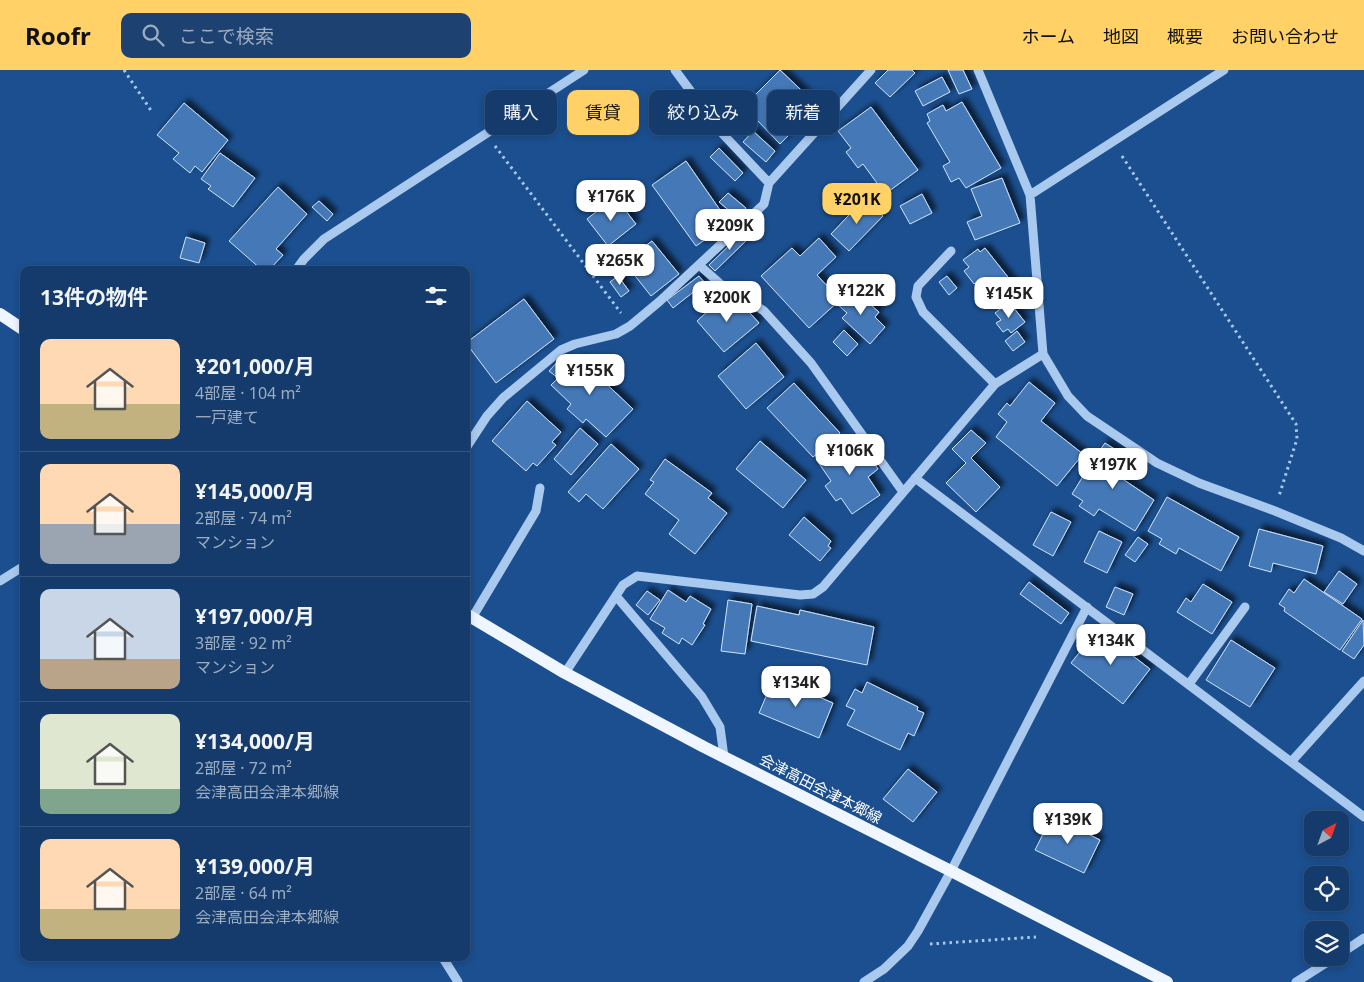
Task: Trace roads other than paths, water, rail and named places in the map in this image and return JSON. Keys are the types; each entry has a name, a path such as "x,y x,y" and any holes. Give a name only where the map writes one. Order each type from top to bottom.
{"main road":[{"path":"0,314 20,327"},
{"name":"会津高田会津本郷線","path":"470,617 564,673 724,757 1166,982"}],"street":[{"path":"299,266 324,239 584,70"},
{"path":"674,70 720,131 769,183"},
{"path":"470,442 487,416 503,398 561,350 575,344 616,334 630,326 699,266 764,204 769,183 871,70"},
{"path":"978,70 1030,195 1043,354 1068,396 1087,416 1111,434 1166,467 1199,483 1341,538 1364,551"},
{"path":"1030,195 1224,70"},
{"path":"951,251 918,286 916,297 923,312 995,384"},
{"path":"699,266 733,295 749,300 764,311 812,363 903,492"},
{"path":"564,673 623,585 637,576 800,595 813,594 823,587 995,384 1043,354"},
{"path":"915,478 1364,818"},
{"path":"470,614 536,511 540,488"},
{"path":"0,581 20,568"},
{"path":"616,596 702,697 720,727 724,757"},
{"path":"864,982 884,969 908,946 951,871 1087,607"},
{"path":"1189,684 1245,607"},
{"path":"1290,762 1364,681"},
{"path":"1349,948 1364,938"},
{"path":"444,961 458,982"},
{"path":"1296,982 1321,966"}]}
